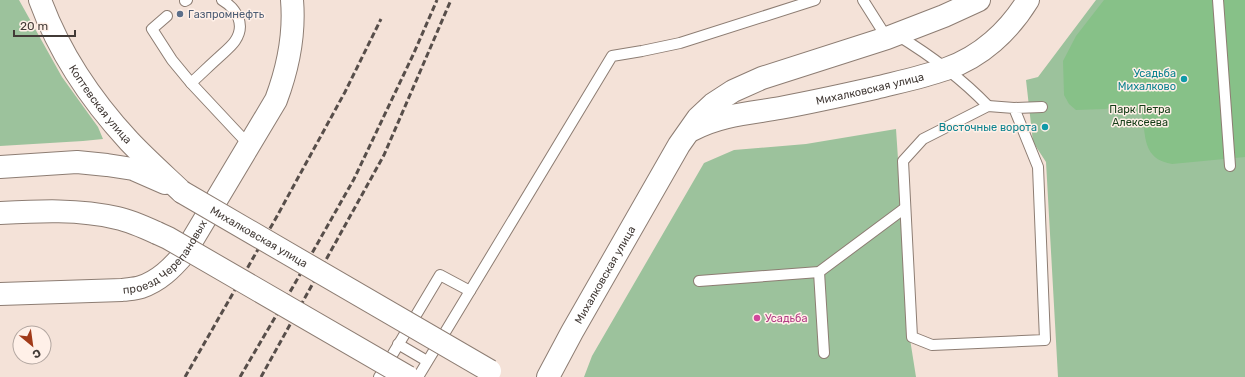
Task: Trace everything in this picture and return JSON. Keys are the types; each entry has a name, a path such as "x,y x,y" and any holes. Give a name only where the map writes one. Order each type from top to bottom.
{"street":[{"name":"Коптевская улица","path":"40,0 54,35 93,97 130,141 182,192"},
{"name":"проезд Черепановых","path":"0,294 122,290 140,288 158,279 172,268 184,254 276,100 284,79 290,54 293,25 292,0"},
{"name":"Михалковская улица","path":"548,377 572,332 688,132 698,118 713,104 733,91 762,78 892,36 944,16 979,0"},
{"name":"Михалковская улица","path":"688,132 700,125 725,117 810,103 947,69 975,56 995,41 1011,24 1028,0"},
{"name":"Михалковская улица","path":"0,167 77,162 134,169 182,192 493,374"},
{"path":"0,213 46,211 92,214 118,218 157,233 408,377"}],"lane":[{"path":"190,83 235,42 240,31 240,20 236,11 222,0"},
{"path":"418,377 612,56 680,43 815,0"},
{"path":"863,0 892,36 927,54 973,91 988,106"},
{"path":"1218,0 1230,166"},
{"path":"167,16 152,29 172,60 190,83 249,145"},
{"path":"1014,108 1038,167 1045,340 932,345 912,337 903,161 923,139 988,106 1014,108 1042,107"},
{"path":"698,281 819,272 905,208"},
{"path":"819,272 824,353"},
{"path":"378,377 440,275 470,291"},
{"path":"398,344 427,362"}],"green space":[{"path":"0,0 19,0 62,77 98,127 103,139 0,146"},
{"name":"Парк Петра Алексеева","path":"1096,0 1245,0 1245,377 1058,377 1046,162 1033,142 1026,80 1038,77"},
{"path":"1104,0 1245,0 1245,157 1172,164 1162,161 1150,152 1145,138 1142,113 1134,107 1124,106 1105,109 1076,110 1069,104 1064,95 1063,61 1076,36"},
{"path":"896,129 910,339 916,377 584,377 592,356 704,163 734,150 806,144"}],"railway":[{"path":"240,377 354,179 413,55 437,0"},
{"path":"261,377 384,155 451,0"},
{"path":"185,377 276,218 345,92 381,19"}],"place":[{"name":"Газпромнефть","path":"180,14"},
{"name":"Усадьба Михалково","path":"1184,79"},
{"name":"Восточные ворота","path":"1045,127"},
{"name":"Усадьба","path":"757,318"}]}
